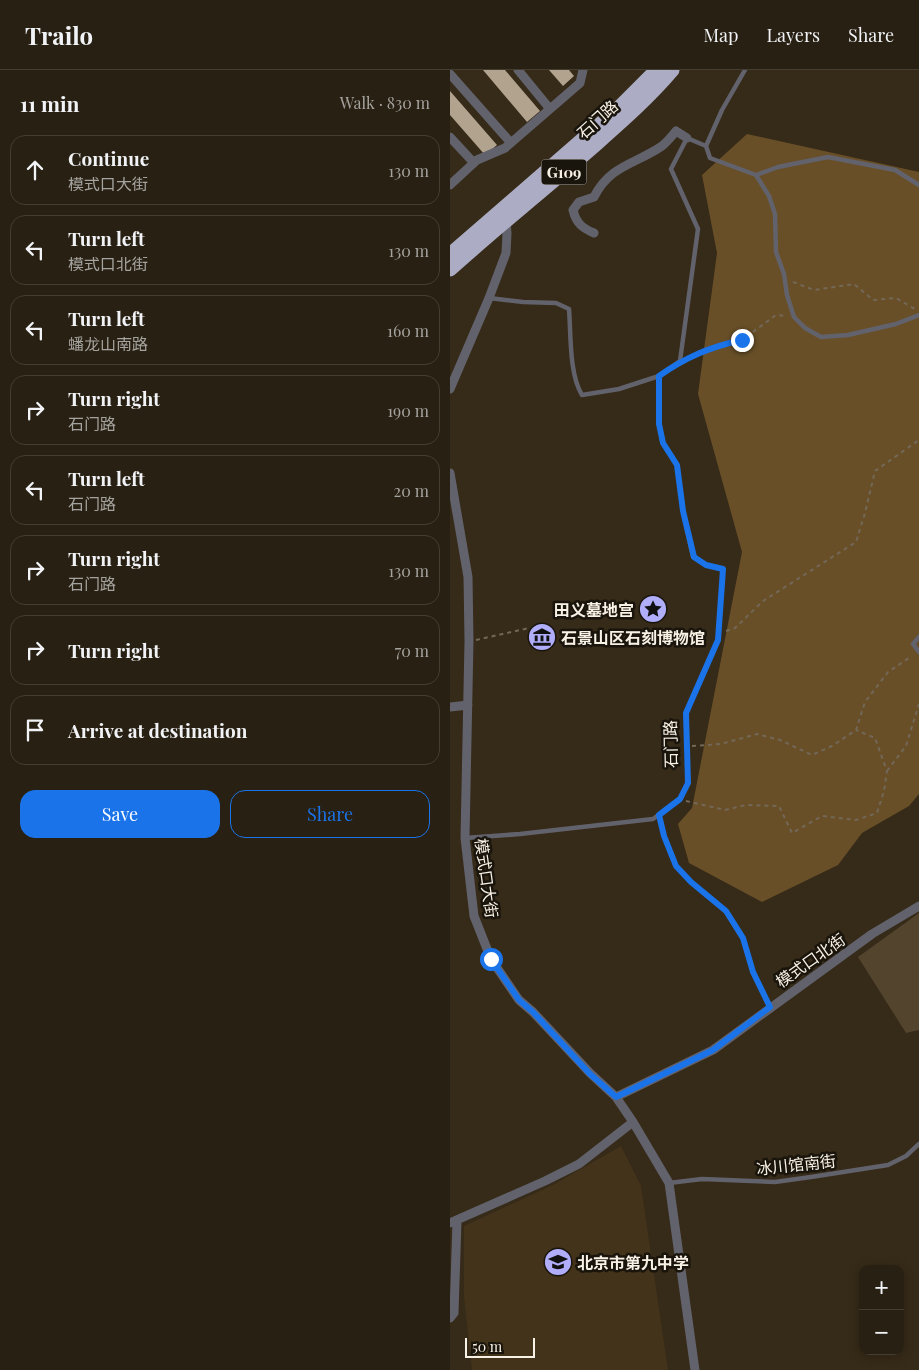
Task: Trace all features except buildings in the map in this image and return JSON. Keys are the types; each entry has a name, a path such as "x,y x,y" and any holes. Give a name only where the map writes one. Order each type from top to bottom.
{"highway":[{"name":"石门路","path":"450,254 618,109 657,70"},
{"name":"石门路","path":"450,269 625,118 672,70"}],"street":[{"path":"518,70 550,110"},
{"path":"450,185 474,163 505,148 550,110 580,83 583,70"},
{"path":"450,74 511,143"},
{"path":"594,233 582,227 575,219 573,210 579,202 594,197 598,189 612,173 664,145 676,131 687,138"},
{"path":"450,137 474,163"},
{"path":"450,389 506,253 506,221"},
{"name":"模式口大街","path":"450,473 468,577 469,641 465,838 474,916 491,959 519,1000 533,1012 590,1074 616,1097 669,1183 695,1370"},
{"path":"450,707 468,705"},
{"name":"模式口北街","path":"616,1097 713,1050 872,934 919,906"},
{"path":"450,1318 454,1312 454,1222 546,1182 579,1164 633,1122"}],"lane":[{"path":"745,70 722,110 706,146 710,158 756,175 770,196 775,214 776,252 794,317 805,328 821,337 848,335 896,324 919,313"},
{"path":"489,298 556,303 569,309 572,361 578,388 582,395 619,389 659,376 680,362 698,229 671,169 687,138 706,146"},
{"path":"756,175 778,167 828,157 895,170 919,185"},
{"name":"石门路","path":"659,376 659,424 663,443 677,465 683,511 694,557 706,565 723,569 718,640 686,713 688,783 680,799"},
{"path":"919,637 913,644 919,652"},
{"path":"465,838 520,834 653,819 680,799"},
{"path":"659,815 664,836 676,866 691,882 726,911 743,938 753,972 770,1007"},
{"name":"冰川馆南街","path":"669,1183 702,1179 775,1182 888,1165 906,1156 919,1144"}],"path":[{"path":"785,280 814,290 854,284 873,300 896,298 919,313"},
{"path":"680,362 718,345 742,340 776,315 794,317"},
{"path":"718,634 735,628 763,601 856,542 875,471 919,440"},
{"path":"469,641 530,628"},
{"path":"687,747 721,744 757,734 780,740 812,754 832,746 856,730 865,702 888,672 919,652"},
{"path":"887,771 906,746 919,704"},
{"path":"680,799 725,810 746,805 779,806 792,833 822,816 856,820 878,813 887,771 875,738 856,730"}],"shaded area":[{"path":"747,134 919,172 919,794 909,806 862,833 838,865 762,902 689,863 678,824 692,808 742,552 698,394 717,253 702,175"},
{"path":"919,913 919,1030 906,1033 858,957"},
{"name":"北京市第九中学","path":"621,1146 641,1186 668,1370 472,1370 464,1297 464,1226 553,1185"}],"place":[{"name":"田义墓地宫","path":"653,609"},
{"name":"石景山区石刻博物馆","path":"542,637"},
{"name":"北京市第九中学","path":"558,1262"}],"route":[{"path":"491,959 519,1000 561,1041 590,1074 616,1097 713,1050 770,1007 753,972 743,938 726,911 691,882 676,866 664,836 659,815 680,799 688,783 686,713 718,640 723,569 706,565 694,557 683,511 677,465 663,443 659,424 659,376 680,362 718,345 742,340"}]}
